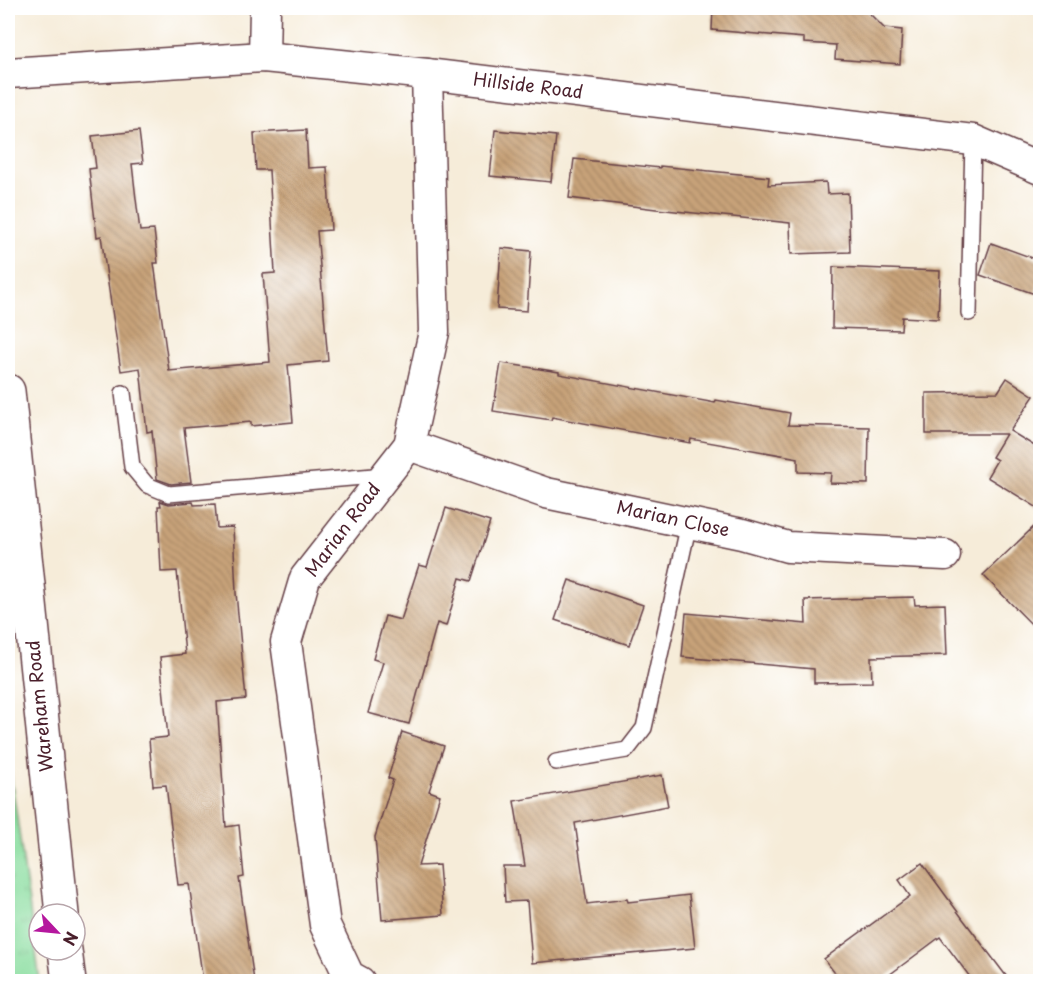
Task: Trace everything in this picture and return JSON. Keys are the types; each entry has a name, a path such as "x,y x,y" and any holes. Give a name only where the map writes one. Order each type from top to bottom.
{"street":[{"path":"264,57 265,8"},
{"name":"Hillside Road","path":"8,73 264,57 427,74 973,140 1041,169"},
{"name":"Marian Road","path":"360,981 349,976 325,925 286,642 306,578 409,445 434,333 427,74"},
{"name":"Wareham Road","path":"8,391 61,902"},
{"name":"Marian Close","path":"409,445 546,493 742,534 788,547 945,555"},
{"path":"67,962 69,981"}],"lane":[{"path":"969,313 973,140"},
{"path":"123,393 132,467 147,485 169,494 386,475"},
{"path":"556,762 627,750 644,728 689,523"}],"green space":[{"path":"8,754 29,902 27,902 27,962 37,962 40,981 8,981"}],"building":[{"path":"713,8 864,8 884,28 902,30 900,64 835,59 836,45 804,43 804,38 712,30"},
{"path":"306,130 308,168 327,167 331,230 317,231 328,361 288,365 293,422 251,426 251,422 184,428 191,482 171,484 157,479 152,431 147,432 140,368 121,371 101,236 97,237 89,169 96,168 92,136 139,131 143,163 132,164 140,231 154,230 158,263 154,263 169,371 270,362 263,274 275,273 269,170 256,170 254,133"},
{"path":"495,130 556,136 551,182 490,176"},
{"path":"574,159 769,177 768,185 826,182 827,194 848,193 850,252 791,254 790,223 569,198"},
{"path":"991,243 1041,261 1041,278 1035,294 980,275"},
{"path":"501,248 531,251 527,311 497,309"},
{"path":"833,267 940,271 938,319 902,317 901,330 832,328"},
{"path":"501,363 559,372 559,374 715,403 716,400 790,413 788,425 869,427 868,484 830,483 831,473 798,472 798,458 691,439 690,443 552,417 551,420 493,411"},
{"path":"1007,378 1034,396 1010,431 1041,450 1041,510 987,477 997,460 992,457 1006,434 926,434 926,393 998,392"},
{"path":"160,501 169,504 193,502 194,505 215,504 217,528 233,527 236,593 246,699 217,702 226,827 239,825 244,877 239,878 254,981 203,981 189,884 178,885 166,785 153,786 149,739 168,737 160,657 185,654 177,571 161,572 158,506 161,506"},
{"path":"446,508 490,522 471,581 460,578 446,626 437,623 409,724 368,713 383,662 373,659 385,616 401,620 419,565 427,567"},
{"path":"1041,520 1041,634 983,575"},
{"path":"569,580 643,605 629,645 555,620"},
{"path":"914,597 915,605 945,604 947,655 871,657 872,682 814,683 814,669 682,657 686,613 806,624 805,600"},
{"path":"402,732 444,746 429,791 440,795 418,866 439,865 443,915 382,920 375,837 393,780 388,778"},
{"path":"662,775 668,806 575,823 587,904 689,895 695,948 532,963 527,901 505,902 503,866 525,866 514,801"},
{"path":"922,863 1010,981 973,981 940,937 881,981 841,981 824,959 910,896 899,880"}]}
